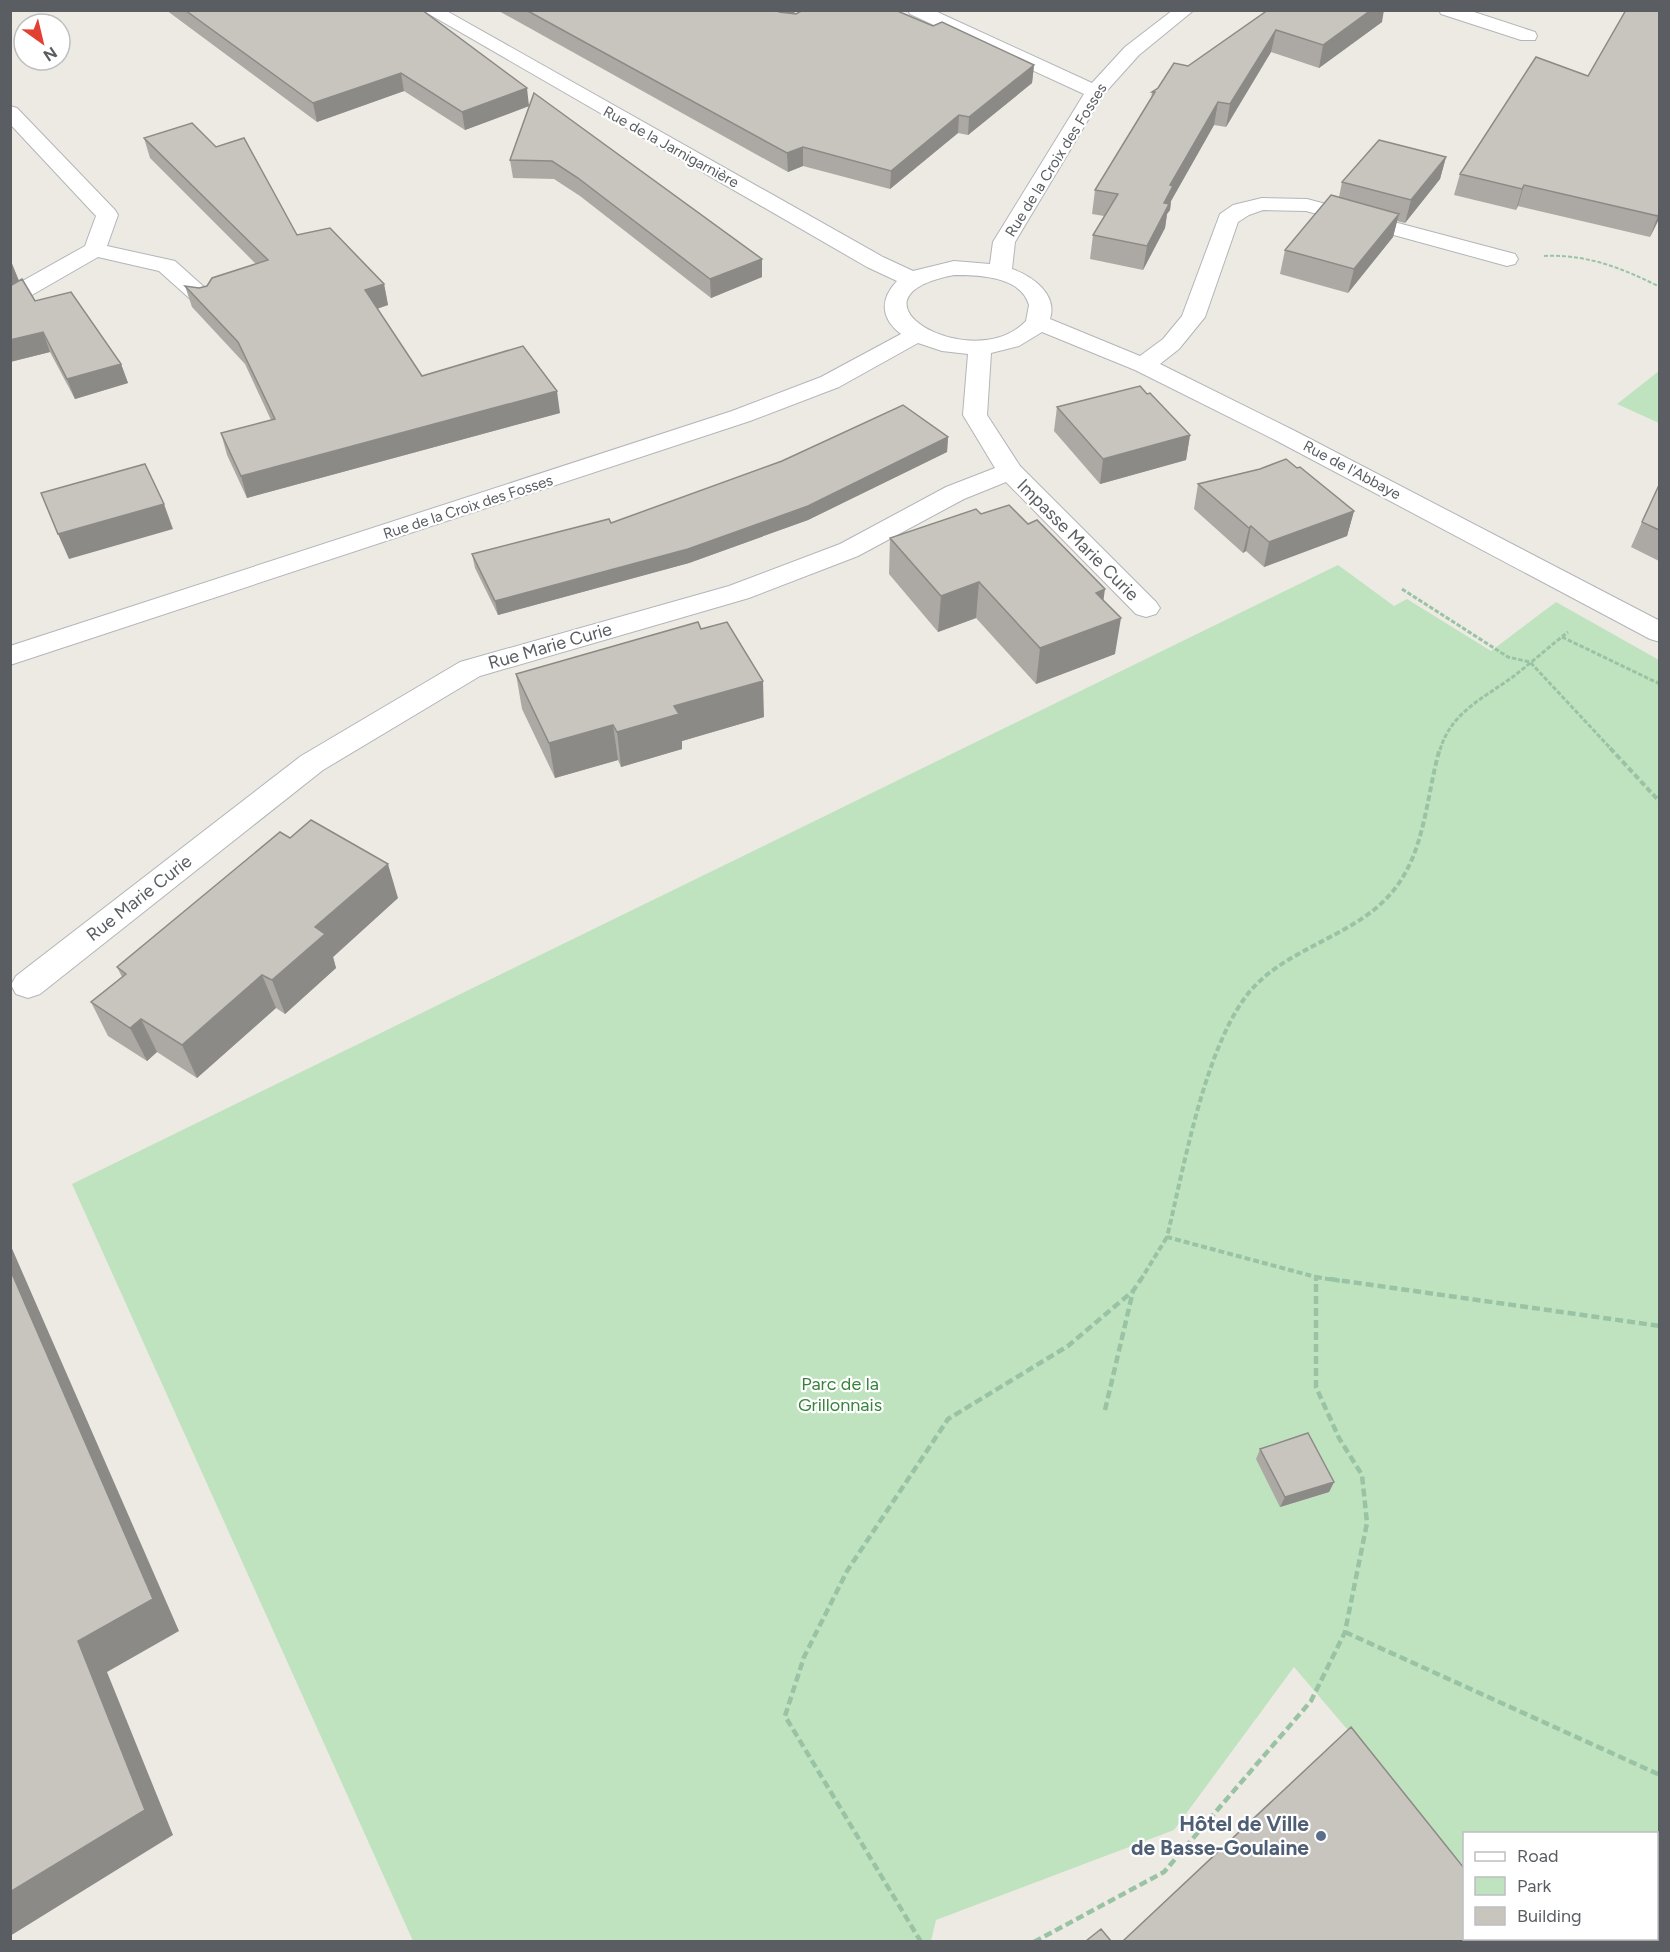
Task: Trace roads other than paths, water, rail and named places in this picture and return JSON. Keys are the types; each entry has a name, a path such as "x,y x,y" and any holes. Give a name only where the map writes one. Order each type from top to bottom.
{"street":[{"name":"Rue de la Jarnigarnière","path":"431,10 874,262 914,280"},
{"path":"917,10 1095,92"},
{"name":"Rue de la Croix des Fosses","path":"1000,273 1004,242 1095,92 1132,51 1185,10"},
{"path":"1448,10 1528,36"},
{"path":"10,112 107,215 95,250 10,298"},
{"path":"1143,365 1171,344 1193,317 1228,219 1241,210 1262,204 1307,205 1507,259"},
{"path":"95,250 167,266 205,300"},
{"path":"954,268 977,268 1000,273 1017,279 1031,288 1039,299 1042,311 1031,330 1009,342 980,347 946,344 916,334 903,324 896,313 896,300 902,289 914,280 932,272 954,268"},
{"name":"Rue de l'Abbaye","path":"1037,322 1143,365 1286,436 1659,633"},
{"name":"Rue de la Croix des Fosses","path":"10,656 741,416 830,382 916,334"},
{"path":"980,347 975,415 1010,471"},
{"name":"Impasse Marie Curie","path":"1010,471 1146,608"},
{"name":"Rue Marie Curie","path":"28,985 312,763 471,669 739,592 849,550 955,493 1010,471"}],"place":[{"name":"Hôtel de Ville de Basse-Goulaine","path":"1321,1836"}],"park label":[{"name":"Parc de la Grillonnais","path":"840,1394"}]}
